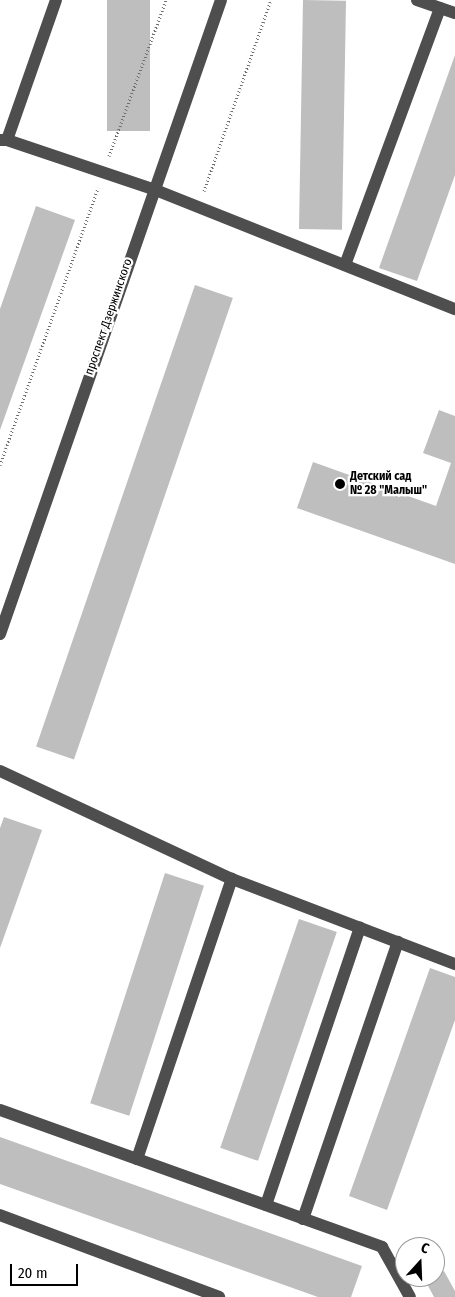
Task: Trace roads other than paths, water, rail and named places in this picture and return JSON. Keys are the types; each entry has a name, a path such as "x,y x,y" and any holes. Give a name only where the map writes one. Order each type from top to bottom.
{"street":[{"path":"56,0 4,140 153,189 455,309"},
{"name":"проспект Дзержинского","path":"0,634 153,189 221,0"},
{"path":"417,0 455,13"},
{"path":"345,265 440,8"},
{"path":"0,771 232,879 455,964"},
{"path":"137,1159 232,879"},
{"path":"266,1205 360,928"},
{"path":"303,1219 398,942"},
{"path":"0,1110 382,1247 410,1297"},
{"path":"0,1215 219,1297"}],"place":[{"name":"Детский сад № 28 \"Малыш\"","path":"340,484"}]}
